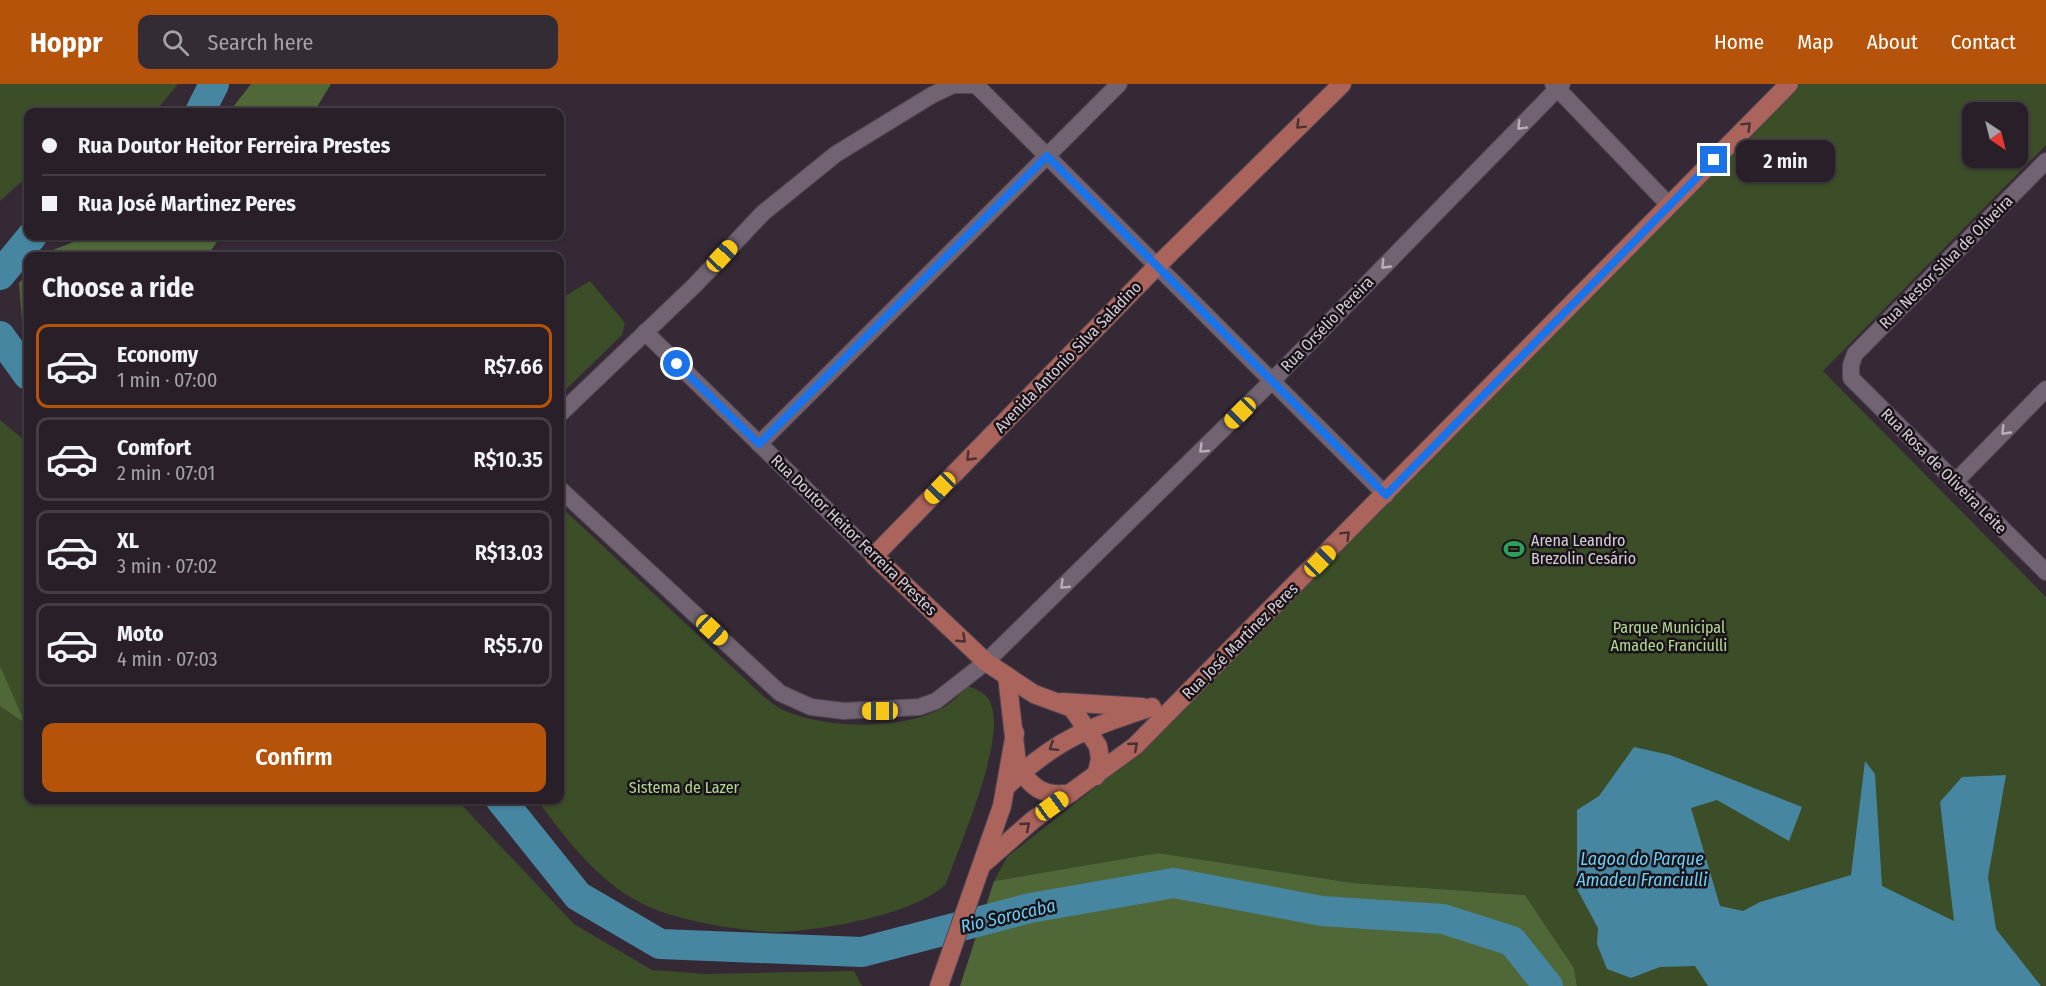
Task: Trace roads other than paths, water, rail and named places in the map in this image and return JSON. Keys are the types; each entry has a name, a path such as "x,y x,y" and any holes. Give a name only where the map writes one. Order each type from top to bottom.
{"main road":[{"name":"Avenida Antonio Silva Saladino","path":"874,556 1157,266 1342,84"},
{"name":"Rua José Martinez Peres","path":"982,868 1033,820 1096,777 1135,746 1386,495 1789,84"},
{"name":"Rua Doutor Heitor Ferreira Prestes","path":"874,556 986,662"},
{"path":"986,662 1034,694 1072,708 1088,728 1098,746 1100,759 1096,777"},
{"path":"1007,676 1017,764 1034,788 1047,794 1071,793"},
{"path":"1060,702 1152,707"},
{"name":"Rua José Martinez Peres","path":"982,868 1008,785 1040,755 1088,728 1152,707 1171,710"},
{"path":"1008,785 1015,733"},
{"path":"939,986 982,868"}],"street":[{"path":"759,444 1119,84"},
{"path":"564,410 695,285 763,213 836,154 932,95 953,85 976,85 1386,495"},
{"path":"1557,86 1669,205"},
{"name":"Rua Orsélio Pereira","path":"986,662 1272,381 1557,86"},
{"name":"Rua Nestor Silva de Oliveira","path":"1851,365 1856,354 2046,161"},
{"name":"Rua Doutor Heitor Ferreira Prestes","path":"645,332 874,556"},
{"name":"Rua Rosa de Oliveira Leite","path":"1851,365 1851,378 2046,572"},
{"path":"1955,482 2046,389"},
{"path":"564,493 780,693 811,707 844,711 919,708 936,701 986,662"}],"water":[{"name":"Lagoa do Parque Amadeu Franciulli","path":"1634,747 1670,755 1802,807 1789,841 1717,800 1691,808 1720,906 1743,911 1760,902 1851,875 1865,761 1875,774 1882,886 1954,921 1940,802 1962,777 2006,775 1988,877 1996,929 2041,986 1708,986 1695,966 1660,967 1631,978 1607,969 1597,944 1598,928 1577,889 1577,810 1599,796"}],"waterway":[{"name":"Rio Sorocaba","path":"202,108 214,84"},
{"name":"Rio Sorocaba","path":"0,275 29,240"},
{"name":"Rio Sorocaba","path":"0,336 24,369"},
{"name":"Rio Sorocaba","path":"504,804 578,896 660,944 862,952 1030,908 1174,883 1322,911 1443,919 1512,941 1548,986"}],"place":[{"name":"Arena Leandro Brezolin Cesário","path":"1514,549"}],"park label":[{"name":"Parque Municipal Amadeo Franciulli","path":"1669,636"},
{"name":"Sistema de Lazer","path":"684,787"}]}
